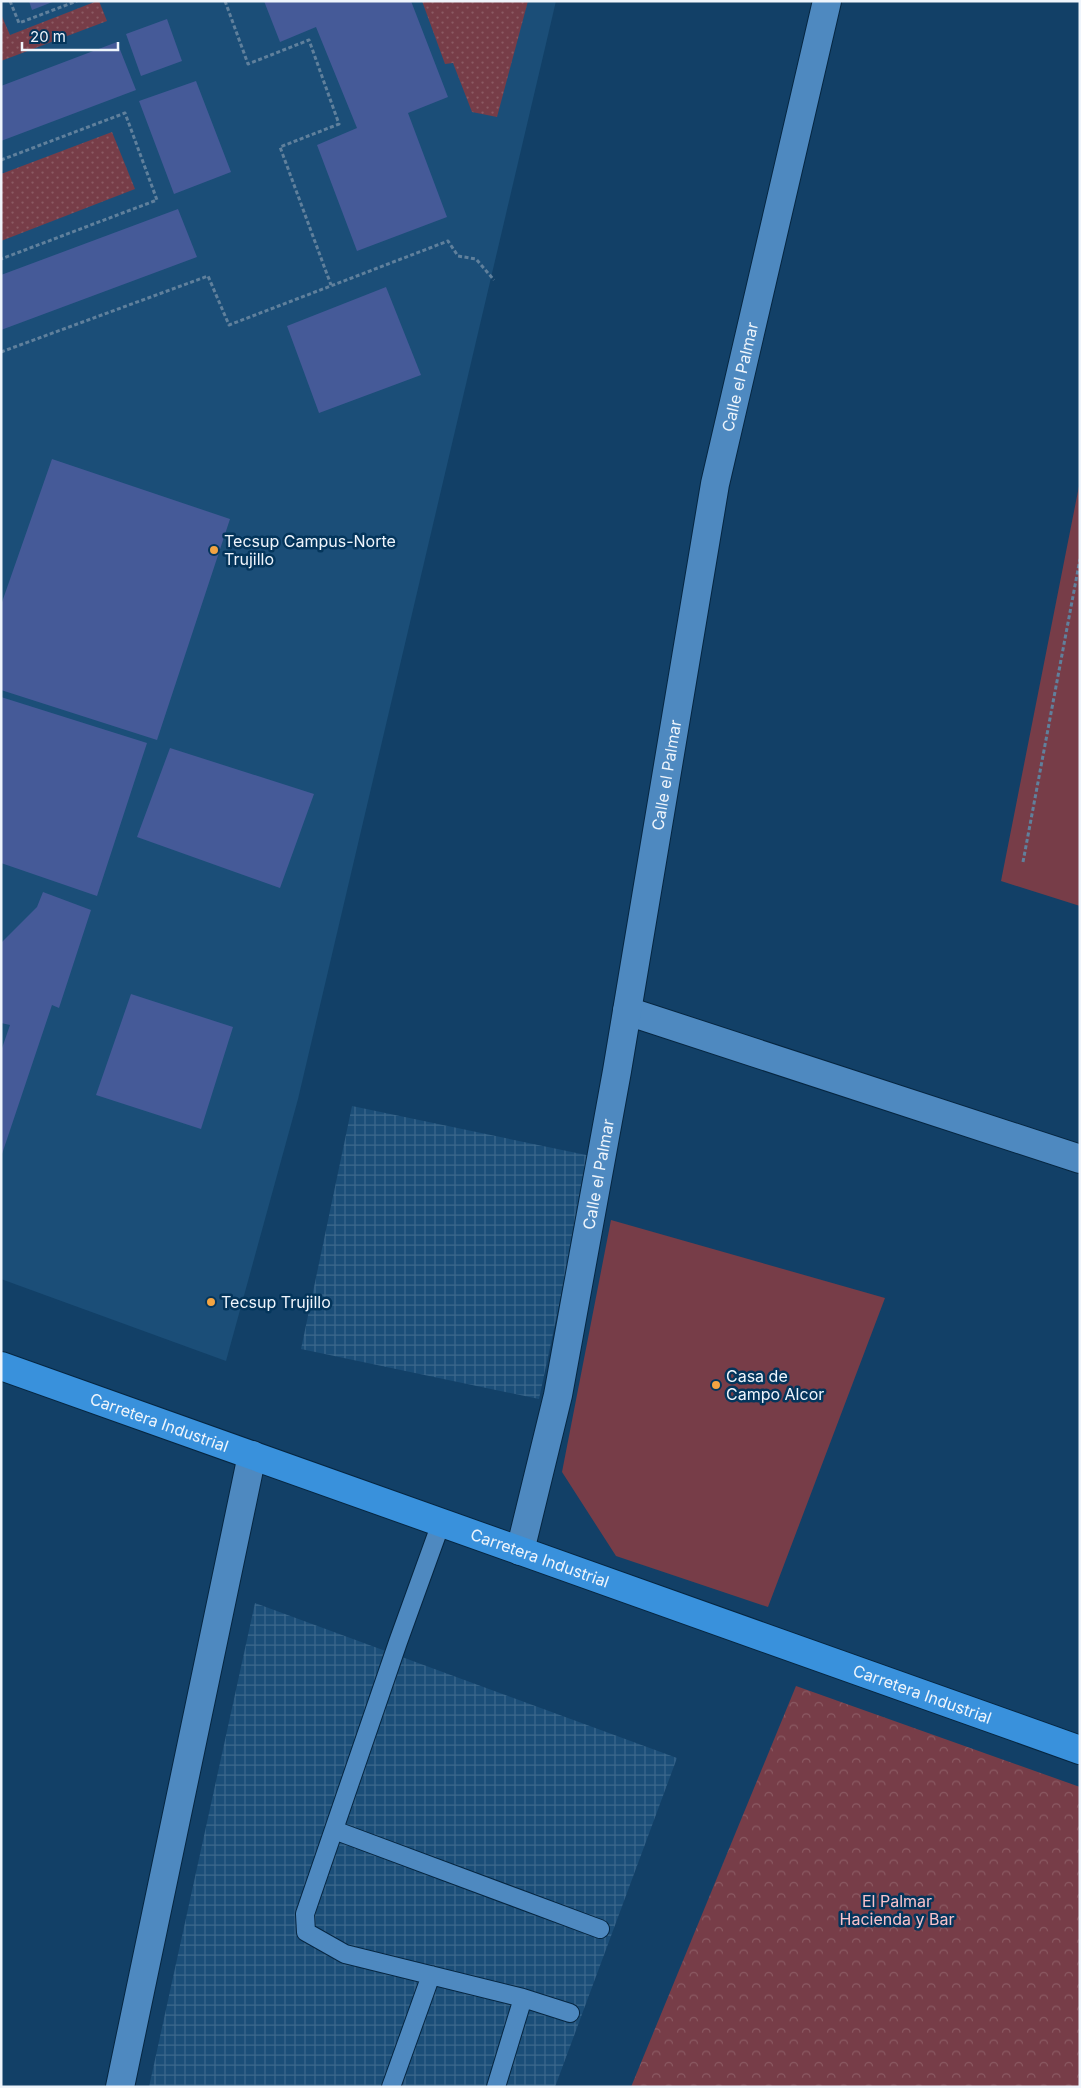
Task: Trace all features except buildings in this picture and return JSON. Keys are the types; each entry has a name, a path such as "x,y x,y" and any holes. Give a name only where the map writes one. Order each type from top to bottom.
{"highway":[{"name":"Carretera Industrial","path":"1,1366 1080,1750"}],"street":[{"name":"Calle el Palmar","path":"520,1550 558,1395 627,1011 715,484 827,1"},
{"path":"627,1011 1080,1159"},
{"path":"120,2087 252,1455"}],"lane":[{"path":"441,1523 398,1642 305,1914 306,1932 345,1954 524,1998 570,2013"},
{"path":"334,1830 600,1929"},
{"path":"391,2087 431,1975"},
{"path":"496,2087 524,1998"}],"path":[{"path":"10,1 19,23 77,1"},
{"path":"224,1 248,64 309,40 339,124 280,147 331,285"},
{"path":"1,160 125,113 157,200 1,259"},
{"path":"1,352 208,276 228,325 448,241 458,256 476,259 494,280"},
{"path":"1023,862 1080,560"}],"shaded area":[{"name":"Tecsup Campus-Norte Trujillo","path":"1,1 556,1 298,1099 226,1361 1,1279"},
{"path":"352,1106 591,1156 539,1399 301,1349"},
{"path":"255,1603 677,1758 555,2087 149,2087"}],"green space":[{"path":"99,1 107,21 1,61 1,14 10,35"},
{"path":"422,1 528,1 497,117 472,112 453,63 445,64"},
{"path":"112,132 135,189 1,241 1,174"},
{"path":"1080,481 1080,906 1001,881"},
{"name":"Casa de Campo Alcor","path":"611,1220 885,1298 768,1607 616,1556 562,1472"},
{"name":"El Palmar Hacienda y Bar","path":"796,1686 1080,1787 1080,2087 631,2087"}],"place":[{"name":"Tecsup Campus-Norte Trujillo","path":"214,550"},
{"name":"Tecsup Trujillo","path":"211,1302"},
{"name":"Casa de Campo Alcor","path":"716,1385"}]}
